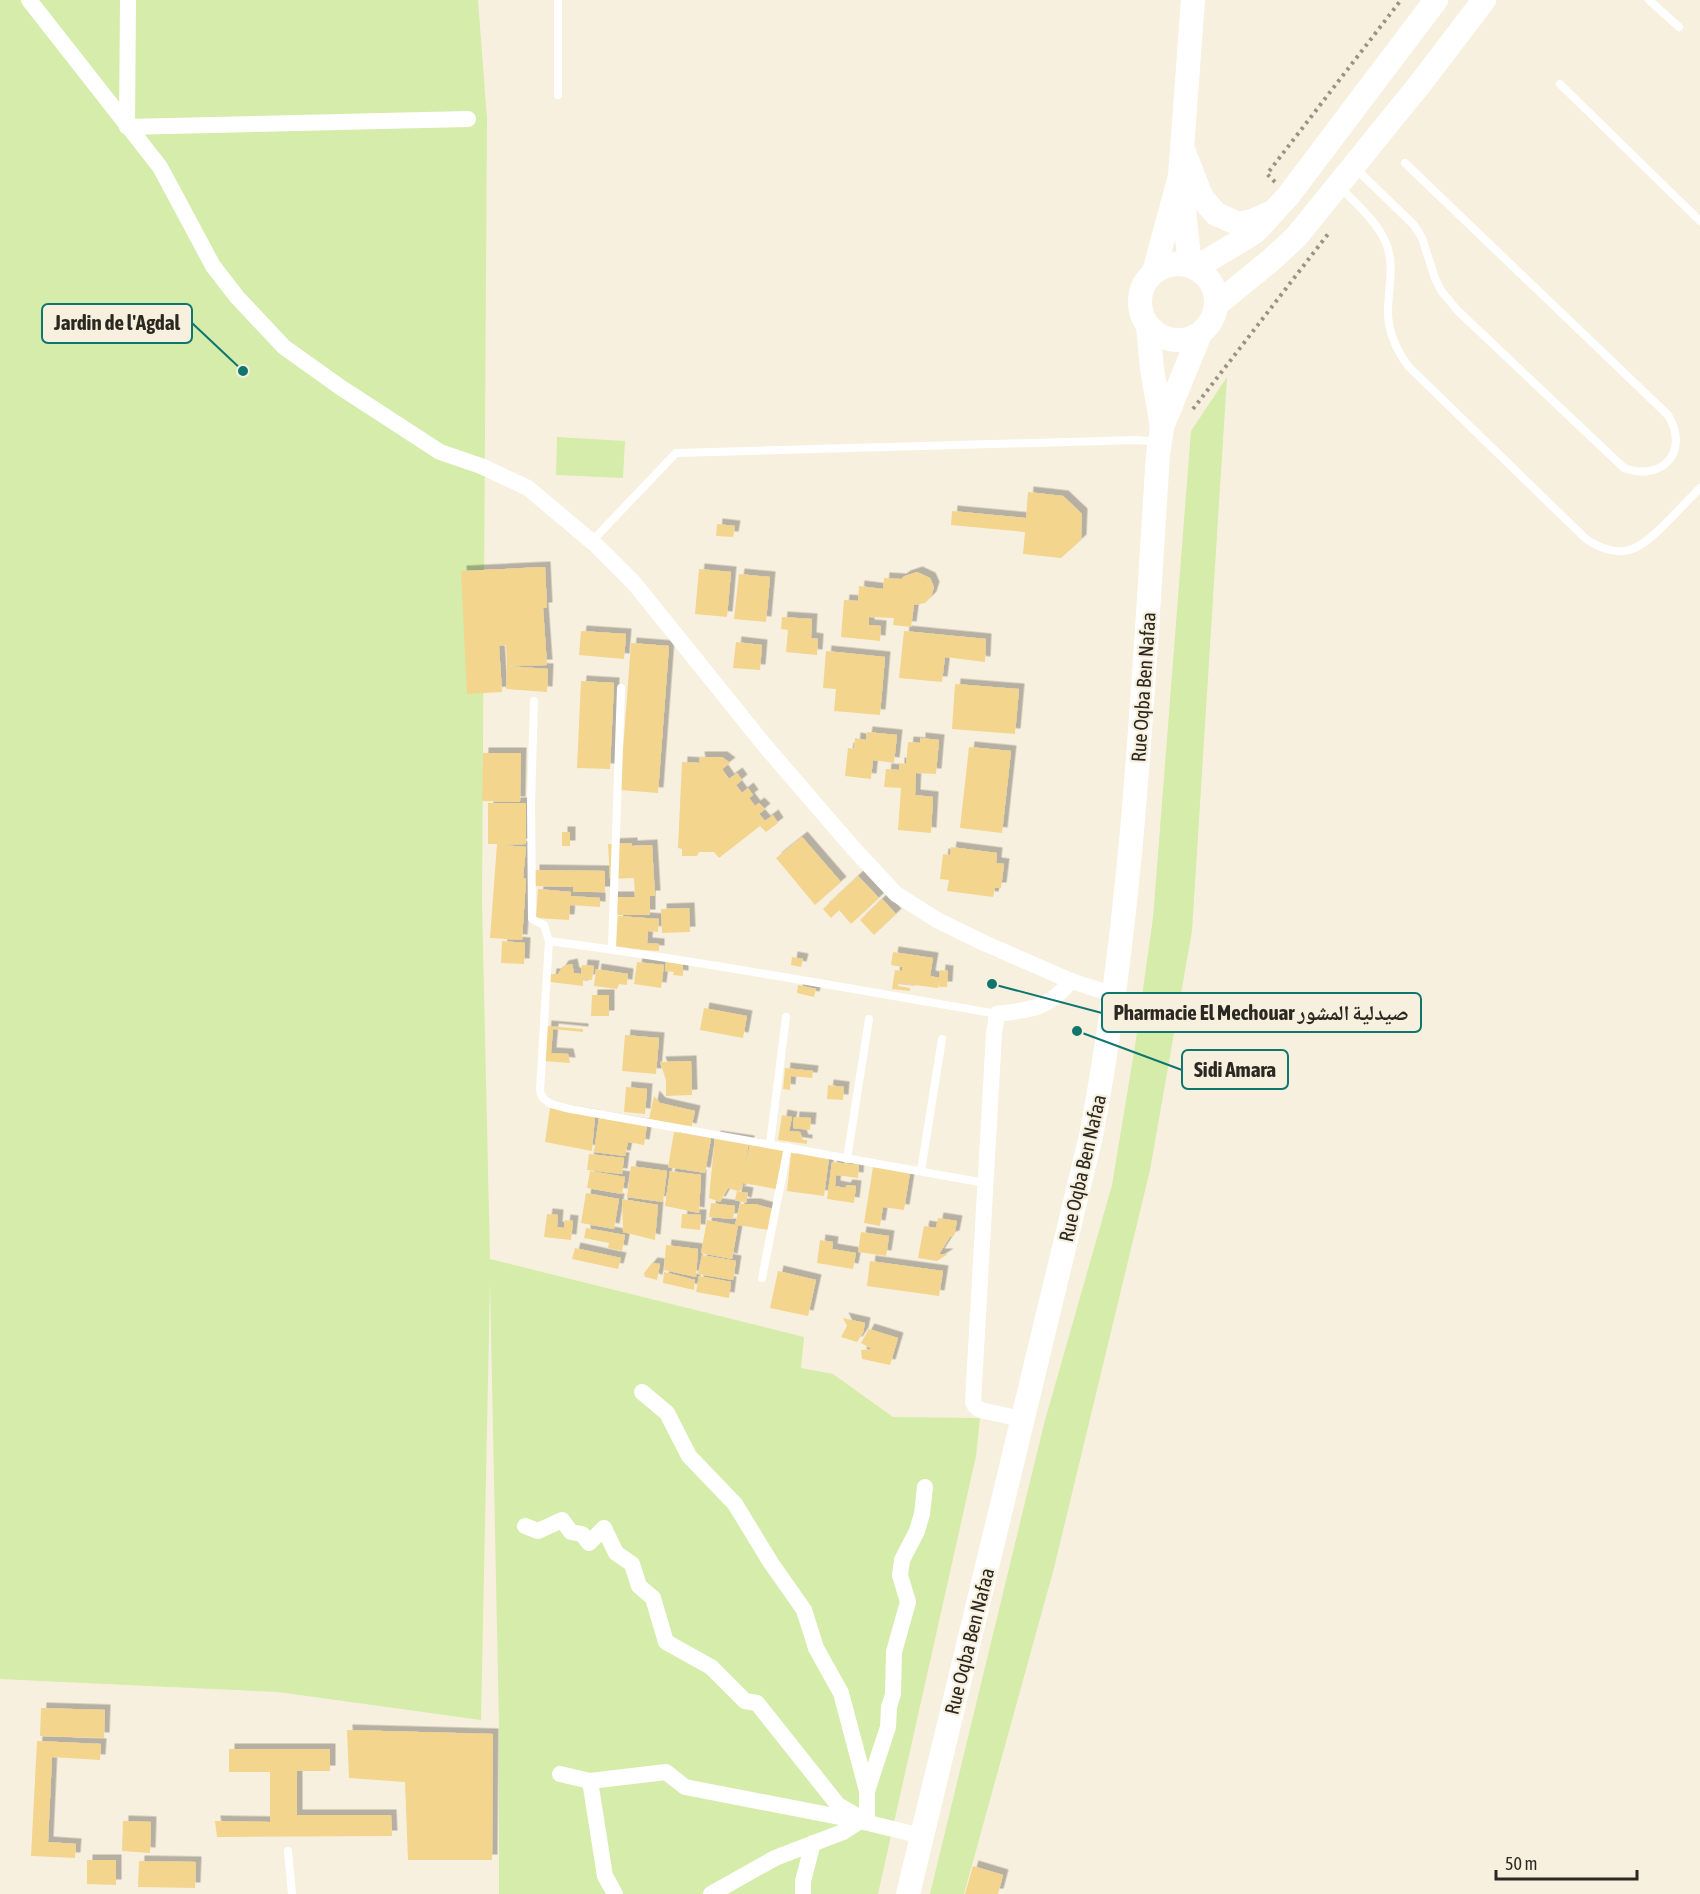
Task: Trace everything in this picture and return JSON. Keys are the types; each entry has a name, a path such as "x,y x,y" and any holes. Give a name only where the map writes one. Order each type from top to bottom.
{"street":[{"path":"29,0 160,168 213,266 237,297 284,347 340,387 440,452 481,466 528,488 592,542 634,583 766,747 896,894 937,920 984,943 1071,981 1115,995"},
{"path":"127,127 128,0"},
{"path":"1154,272 1180,176 1193,0"},
{"path":"1193,267 1255,232 1280,204 1436,0"},
{"path":"1216,305 1296,237 1420,84 1484,0"},
{"path":"127,127 468,119"},
{"path":"1182,148 1202,198 1216,214 1239,224 1252,221 1280,204"},
{"path":"1180,176 1193,267"},
{"path":"1168,265 1193,267 1204,273 1213,286 1216,305 1211,321 1200,334 1178,340 1167,339 1148,326 1142,315 1141,292 1146,281 1154,272 1168,265"},
{"name":"Rue Oqba Ben Nafaa","path":"908,1894 1091,1136 1105,1064 1115,995 1138,766 1161,435 1148,326"},
{"name":"Rue Oqba Ben Nafaa","path":"1161,435 1200,334"},
{"path":"1022,1419 980,1410 973,1402 994,1034 997,1014 1029,1010 1046,1004 1060,995 1071,981"},
{"path":"642,1392 667,1413 689,1456 735,1504 771,1563 804,1610 816,1648 841,1693 867,1791"},
{"path":"864,1822 867,1791 888,1727 889,1707 893,1694 894,1652 908,1602 900,1575 902,1560 917,1531 922,1514 925,1487"},
{"path":"525,1526 538,1532 562,1520 571,1532 582,1534 589,1543 604,1528 616,1553 632,1564 639,1586 653,1598 666,1642 711,1666 745,1701 757,1703 838,1804 864,1822"},
{"path":"560,1774 591,1781 666,1772 685,1787 864,1822 922,1836"},
{"path":"591,1781 605,1876 615,1894"},
{"path":"711,1894 775,1858 864,1822"},
{"path":"803,1894 803,1881 813,1843"}],"lane":[{"path":"558,0 558,95"},
{"path":"1649,0 1679,27"},
{"path":"1560,84 1700,221"},
{"path":"1346,176 1414,225 1422,238 1436,281 1458,311 1624,468 1635,472 1648,472 1659,468 1669,460 1675,450 1677,438 1674,425 1668,415 1406,163"},
{"path":"1346,176 1386,243 1390,265 1388,313 1390,328 1400,355 1409,367 1586,539 1611,550 1624,551 1637,548 1649,541 1700,488"},
{"path":"592,542 676,453 1136,440 1161,435"},
{"path":"612,949 621,688"},
{"path":"534,701 531,802 532,919 544,925 549,941 540,1090 545,1100 571,1109 985,1183"},
{"path":"549,941 612,949 997,1014"},
{"path":"770,1144 786,1017"},
{"path":"847,1158 869,1019"},
{"path":"921,1171 942,1039"},
{"path":"762,1278 788,1147"},
{"path":"288,1851 292,1894"}],"path":[{"path":"1280,204 1267,174 1401,0"}],"green space":[{"path":"0,0 478,0 487,119 482,902 490,1259 804,1337 801,1368 833,1374 893,1417 980,1418 976,1456 878,1894 499,1894 499,1726 490,1282 481,1720 278,1692 0,1679"},
{"path":"1227,377 1192,931 1150,1170 1054,1568 964,1894 930,1894 1044,1424 1112,1185 1153,918 1191,431"},
{"path":"557,437 625,441 623,478 556,475"}],"building":[{"path":"1028,492 1063,496 1082,514 1081,540 1061,558 1023,554 1025,532 951,525 952,511 1026,518"},
{"path":"717,524 735,526 733,537 716,536"},
{"path":"545,567 547,608 543,608 547,665 507,666 506,645 499,646 502,692 467,694 461,571"},
{"path":"699,569 731,572 727,617 695,614"},
{"path":"917,572 930,578 934,587 931,597 925,603 914,605 911,627 893,625 894,618 869,617 869,625 881,626 880,641 841,637 844,600 858,601 859,586 883,589 884,578 901,579"},
{"path":"739,574 770,577 766,622 734,619"},
{"path":"782,617 812,619 811,638 818,639 817,655 786,652 788,630 781,629"},
{"path":"581,631 626,634 624,659 579,655"},
{"path":"904,631 986,639 985,662 945,657 942,682 899,678"},
{"path":"736,642 762,645 760,670 733,668"},
{"path":"631,643 669,646 658,793 620,790"},
{"path":"826,651 885,657 880,715 834,711 836,689 823,688"},
{"path":"507,666 548,669 547,692 506,689"},
{"path":"581,681 614,683 610,769 577,768"},
{"path":"955,684 1019,689 1015,734 952,729"},
{"path":"867,732 897,735 894,763 873,760 871,779 845,776 848,748 854,749 855,738 866,740"},
{"path":"920,738 939,740 936,774 916,773 915,795 933,797 931,833 898,830 901,788 884,787 886,769 899,770 899,763 906,764 908,742 920,743"},
{"path":"969,747 1011,751 1002,833 960,828"},
{"path":"483,753 521,753 520,802 482,801"},
{"path":"699,757 722,757 730,763 722,769 729,779 737,773 742,780 736,785 742,793 748,788 753,795 749,798 755,806 759,803 765,809 759,814 765,821 773,815 778,823 766,832 760,826 719,858 714,852 699,852 697,856 682,856 682,849 678,848 682,762 700,763"},
{"path":"488,803 526,803 526,844 501,845 526,847 522,940 490,938 497,844 488,844"},
{"path":"562,832 570,832 570,846 562,846"},
{"path":"802,837 841,882 815,905 776,858"},
{"path":"632,843 632,846 652,845 655,896 650,896 650,915 610,915 610,897 635,897 634,878 610,879 608,844"},
{"path":"951,847 997,853 996,863 1004,864 1001,888 995,888 993,897 947,891 949,880 940,879 943,854 950,855"},
{"path":"534,870 605,871 605,892 573,892 573,887 534,886"},
{"path":"858,876 879,898 851,924 839,910 831,918 823,909"},
{"path":"538,889 571,892 571,896 600,898 600,907 570,905 569,920 536,918"},
{"path":"882,899 896,914 874,935 860,920"},
{"path":"689,908 690,932 662,933 661,909"},
{"path":"618,916 659,919 658,932 648,931 647,943 659,944 659,951 615,948"},
{"path":"502,941 525,943 524,964 501,963"},
{"path":"893,952 933,958 930,976 940,978 938,988 899,983 898,986 910,988 910,991 892,989 895,970 902,971 902,967 891,965"},
{"path":"792,957 803,959 801,967 791,965"},
{"path":"637,962 664,965 661,988 634,984"},
{"path":"666,962 683,964 683,976 665,971"},
{"path":"572,964 574,973 581,974 582,965 594,966 592,980 583,979 583,986 550,982 551,974 558,974 563,966"},
{"path":"596,969 628,974 627,985 619,984 617,989 594,986"},
{"path":"940,970 948,971 947,987 939,987"},
{"path":"798,985 816,989 814,997 797,993"},
{"path":"592,995 609,995 609,1016 591,1016"},
{"path":"704,1008 747,1016 743,1038 700,1030"},
{"path":"546,1026 583,1029 583,1032 553,1029 551,1053 568,1054 570,1063 543,1061"},
{"path":"625,1035 659,1038 656,1074 622,1071"},
{"path":"691,1061 692,1095 666,1096 666,1080 660,1062"},
{"path":"785,1068 813,1071 812,1078 791,1076 790,1090 783,1089"},
{"path":"828,1085 844,1087 843,1100 827,1099"},
{"path":"626,1087 647,1089 645,1114 624,1112"},
{"path":"654,1096 660,1103 695,1111 691,1129 649,1119"},
{"path":"550,1108 595,1116 592,1151 545,1142"},
{"path":"782,1115 792,1117 789,1131 800,1132 803,1140 807,1140 807,1144 778,1140"},
{"path":"599,1117 647,1125 644,1145 628,1142 625,1156 594,1152"},
{"path":"794,1117 811,1118 810,1130 793,1128"},
{"path":"674,1132 711,1138 705,1173 668,1167"},
{"path":"715,1136 749,1141 745,1168 750,1144 784,1150 776,1189 743,1183 741,1190 728,1188 720,1202 709,1198"},
{"path":"791,1153 829,1158 824,1196 787,1191"},
{"path":"589,1154 624,1158 622,1174 587,1170"},
{"path":"832,1162 859,1165 858,1178 836,1175 835,1186 845,1188 847,1185 856,1186 854,1203 827,1199"},
{"path":"631,1166 667,1171 663,1202 627,1197"},
{"path":"873,1167 910,1173 904,1210 883,1207 880,1226 864,1223"},
{"path":"590,1171 625,1177 622,1194 587,1188"},
{"path":"670,1171 701,1175 699,1213 665,1206"},
{"path":"737,1191 748,1193 746,1203 735,1200"},
{"path":"586,1193 619,1199 614,1229 581,1223"},
{"path":"622,1199 658,1205 655,1240 623,1232"},
{"path":"711,1203 735,1206 733,1219 709,1217"},
{"path":"740,1204 755,1204 773,1209 769,1230 738,1225 732,1259 701,1253 707,1220 735,1225"},
{"path":"547,1214 558,1215 557,1227 564,1228 565,1220 573,1221 571,1240 544,1237"},
{"path":"682,1214 701,1215 700,1230 681,1228"},
{"path":"938,1218 957,1221 954,1236 950,1237 939,1254 948,1254 937,1261 918,1258 924,1226 936,1228"},
{"path":"586,1228 625,1235 622,1251 608,1248 609,1243 584,1238"},
{"path":"861,1232 889,1236 886,1256 858,1252"},
{"path":"820,1240 833,1242 832,1249 856,1253 853,1269 817,1263"},
{"path":"666,1245 698,1249 696,1277 664,1270"},
{"path":"575,1248 621,1258 618,1269 572,1259"},
{"path":"702,1255 736,1261 733,1280 698,1274"},
{"path":"870,1261 943,1271 939,1296 867,1286"},
{"path":"652,1263 660,1264 657,1280 645,1277 644,1273"},
{"path":"778,1271 816,1280 808,1316 770,1308"},
{"path":"664,1272 695,1280 694,1290 663,1283"},
{"path":"699,1276 731,1282 729,1298 696,1292"},
{"path":"843,1318 865,1323 863,1333 857,1342 841,1337 847,1326"},
{"path":"869,1329 898,1338 890,1365 862,1359 861,1350 872,1349 861,1343"},
{"path":"41,1708 105,1710 104,1738 40,1736"},
{"path":"347,1730 493,1734 492,1860 408,1860 405,1782 349,1778"},
{"path":"37,1741 101,1744 100,1760 52,1757 48,1842 76,1844 75,1858 31,1856"},
{"path":"229,1749 330,1749 330,1771 297,1771 297,1815 391,1815 392,1836 217,1837 215,1821 270,1822 270,1772 229,1772"},
{"path":"123,1821 151,1822 150,1853 122,1851"},
{"path":"87,1860 116,1860 116,1885 87,1884"},
{"path":"139,1861 196,1862 195,1888 138,1887"},
{"path":"973,1866 1003,1875 998,1894 965,1894"}],"place":[{"name":"Jardin de l'Agdal","path":"243,371"},
{"name":"Pharmacie El Mechouar صيدلية المشور","path":"992,984"},
{"name":"Sidi Amara","path":"1077,1031"}]}
